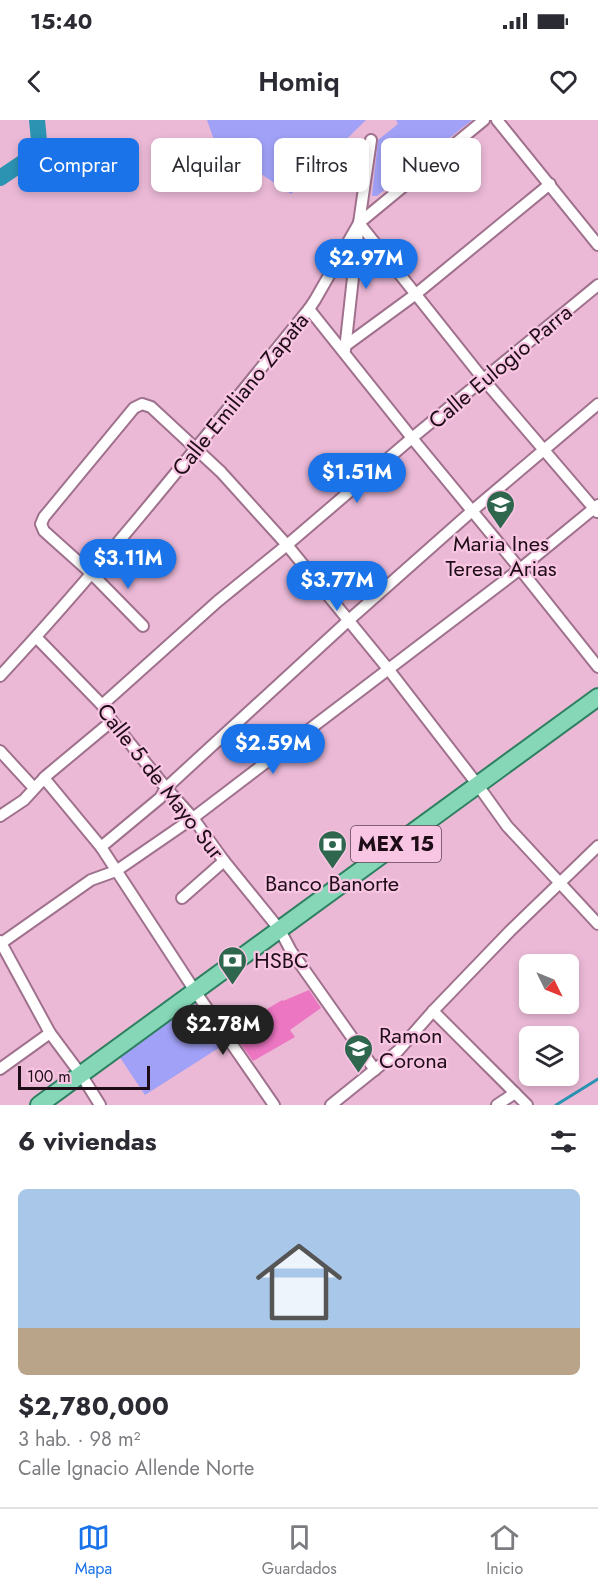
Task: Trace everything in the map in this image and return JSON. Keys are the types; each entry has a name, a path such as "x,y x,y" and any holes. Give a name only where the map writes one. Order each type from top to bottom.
{"main road":[{"name":"MEX 15","path":"39,1105 82,1076 598,697"}],"street":[{"name":"Calle Emiliano Zapata","path":"0,676 92,574 309,309 359,223 484,120"},
{"path":"497,120 598,245"},
{"path":"345,350 371,140"},
{"path":"345,350 550,184"},
{"path":"100,1105 50,1033 0,943 91,880 116,871 193,818 597,509 484,380 359,223"},
{"name":"Calle Eulogio Parra","path":"102,705 218,601 598,285"},
{"path":"309,309 345,350 412,438 598,667"},
{"path":"143,626 92,574 44,531 41,524 44,517 134,408 142,404 151,407 221,472 287,545 389,670 507,826 598,924"},
{"path":"101,847 160,798 166,788 349,620 598,404"},
{"name":"Calle 5 de Mayo Sur","path":"36,637 102,705 112,721 193,818 224,861 280,930 291,951 375,1070"},
{"path":"0,816 24,800 44,778 112,721"},
{"path":"0,751 34,788"},
{"path":"44,778 101,847 195,991 274,1105"},
{"path":"331,1105 398,1051 510,931 598,846"},
{"path":"182,898 224,861"},
{"path":"433,1011 527,1105"},
{"path":"0,1069 50,1033"},
{"path":"497,1105 515,1093"}],"shaded area":[{"path":"207,120 366,120 348,138 274,138 274,183 262,175 262,138 213,138"},
{"path":"396,120 472,120 450,138 381,138 382,192 377,196 372,196 378,140 398,124"},
{"path":"196,1003 225,1044 145,1095 119,1056"}],"building":[{"path":"309,990 321,1008 290,1030 295,1037 253,1061 233,1033 247,1025 246,1022 282,1000"}],"waterway":[{"path":"0,178 40,151 37,120"},
{"path":"556,1105 598,1079"}],"place":[{"name":"Maria Ines Teresa Arias","path":"501,530"},
{"name":"Banco Banorte","path":"332,870"},
{"name":"HSBC","path":"233,986"},
{"name":"Ramon Corona","path":"358,1074"}]}
